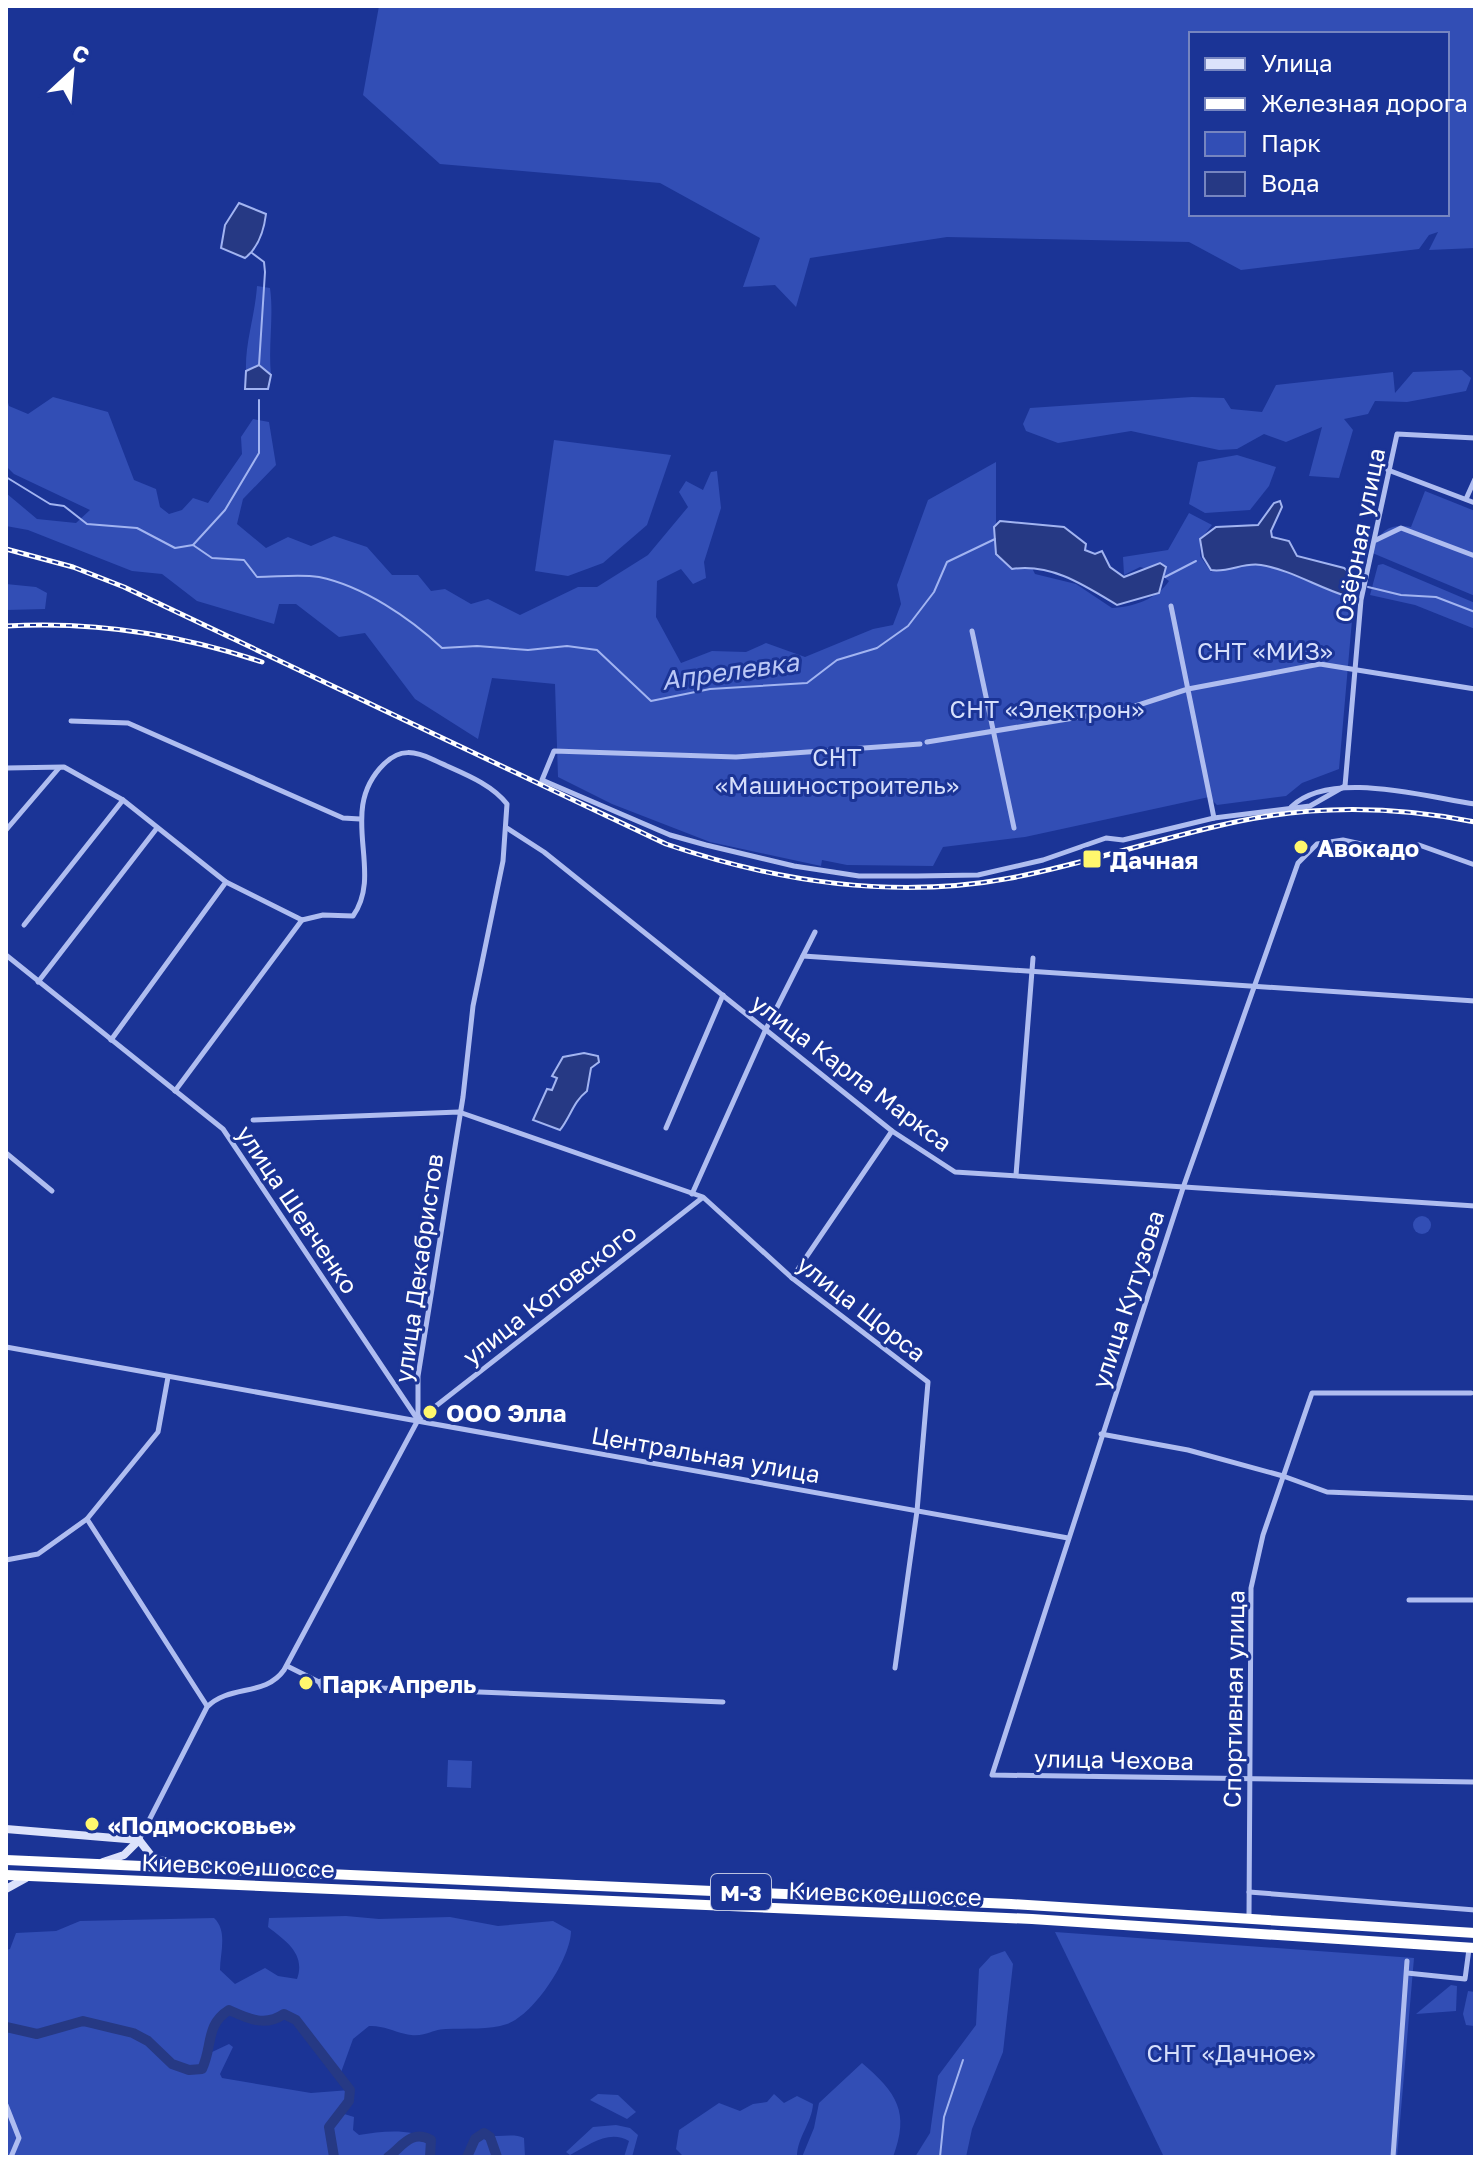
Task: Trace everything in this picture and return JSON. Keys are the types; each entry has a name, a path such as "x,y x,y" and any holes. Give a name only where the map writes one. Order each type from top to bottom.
{"highway":[{"name":"Киевское шоссе","path":"6,1860 1249,1918 1475,1933"},
{"name":"Киевское шоссе","path":"6,1875 1032,1919 1472,1948"}],"street":[{"name":"Озёрная улица","path":"1345,786 1353,671 1365,580 1397,434 1475,438"},
{"path":"1388,470 1475,503"},
{"path":"1466,499 1475,479"},
{"path":"1375,541 1401,528 1475,556"},
{"path":"1171,606 1214,818"},
{"path":"972,631 1014,828"},
{"path":"927,742 1123,710 1188,689 1320,664 1353,671 1423,678 1475,689"},
{"path":"6,768 60,767 123,800 226,882 302,920 323,915 353,916 363,877 360,819 343,818 128,723 71,721"},
{"path":"920,744 736,757 554,751 542,780 670,835 794,866 859,876 978,875 1043,860 1097,840 1132,838 1214,818 1319,803 1345,786"},
{"name":"улица Декабристов","path":"207,1707 224,1694 272,1683 287,1666 418,1420 418,1376 473,1006 503,861 507,804 497,791 420,753 405,752 393,755 372,775 362,797 360,819"},
{"path":"6,830 60,767"},
{"path":"1289,809 1312,793 1345,786 1475,804"},
{"path":"24,925 123,800"},
{"name":"улица Карла Маркса","path":"507,827 544,852 892,1131 955,1172 1475,1206"},
{"path":"38,982 157,828"},
{"name":"улица Кутузова","path":"992,1775 1184,1185 1298,863 1317,844 1343,840 1388,850 1419,845 1475,865"},
{"path":"111,1040 226,882"},
{"path":"175,1091 302,920"},
{"path":"692,1194 765,1031 815,932"},
{"name":"улица Шевченко","path":"6,955 223,1129 418,1420"},
{"path":"803,956 1475,1001"},
{"path":"1016,1175 1033,958"},
{"path":"666,1128 723,995"},
{"path":"253,1120 459,1112 703,1197"},
{"path":"792,1278 892,1131"},
{"path":"6,1153 52,1191"},
{"name":"улица Котовского","path":"418,1420 703,1197"},
{"name":"улица Щорса","path":"703,1197 792,1278 928,1382 917,1511 895,1668"},
{"name":"Центральная улица","path":"6,1347 1068,1538"},
{"path":"6,1560 38,1554 87,1519 158,1432 168,1377"},
{"name":"Спортивная улица","path":"1249,1918 1251,1588 1283,1476 1312,1393 1471,1393"},
{"path":"1101,1434 1188,1450 1283,1476 1327,1492 1475,1498"},
{"path":"87,1519 207,1707 139,1840 119,1857 91,1864"},
{"path":"1409,1600 1475,1600"},
{"path":"287,1666 319,1682 323,1690 331,1686 723,1702"},
{"name":"улица Чехова","path":"992,1775 1475,1782"},
{"path":"6,1829 139,1840 153,1858 188,1867"},
{"path":"126,1839 131,1842 130,1850"},
{"path":"6,1889 31,1876"},
{"path":"1249,1892 1475,1910"},
{"path":"1407,1973 1465,1979 1472,1948"},
{"path":"1393,2157 1407,1961"},
{"path":"6,2105 19,2138 11,2157"}],"green space":[{"path":"379,6 1475,6 1475,248 1429,250 1438,232 1429,235 1419,249 1241,270 1189,242 947,237 810,258 796,307 775,285 743,287 760,238 660,183 440,164 363,95"},
{"path":"257,286 270,288 271,375 259,365 246,371"},
{"path":"1462,370 1471,378 1466,391 1407,402 1375,401 1368,414 1344,419 1353,430 1339,478 1309,476 1322,427 1286,442 1264,434 1237,449 1219,450 1131,431 1058,443 1026,431 1023,424 1030,408 1192,397 1224,398 1231,409 1262,412 1276,385 1393,372 1395,393 1413,372"},
{"path":"6,396 9,406 28,414 53,397 108,412 134,480 156,489 160,507 169,514 182,510 193,498 208,503 242,454 241,437 253,419 269,422 276,465 243,499 237,524 266,548 288,537 311,546 334,536 367,547 392,575 418,575 431,591 445,589 471,604 488,599 520,615 578,587 597,587 648,555 688,507 679,492 686,481 703,490 711,472 717,471 721,508 704,562 706,578 693,584 681,569 657,581 656,617 681,663 712,651 746,652 766,643 805,657 873,629 893,625 901,604 897,585 928,500 996,462 996,554 1012,569 1031,566 1035,574 1076,584 1112,608 1144,601 1158,593 1169,581 1155,571 1140,567 1124,575 1123,557 1168,550 1189,513 1212,525 1200,540 1200,556 1211,572 1228,564 1265,562 1302,573 1354,597 1339,769 1302,783 1286,796 1217,805 1209,797 1025,837 943,847 933,866 847,865 822,860 821,866 710,842 612,804 558,777 555,684 492,678 478,739 415,699 365,633 339,637 296,604 279,604 274,624 197,601 162,574 132,571 28,530 6,526 6,493 37,519 76,523 90,510 14,474 6,466"},
{"path":"554,440 671,455 647,525 603,563 568,576 535,571"},
{"path":"1237,455 1276,467 1269,486 1250,510 1205,513 1189,504 1198,462"},
{"path":"1425,491 1475,511 1475,596 1370,552 1386,530 1396,526 1411,527"},
{"path":"1383,564 1475,603 1475,629 1415,605 1370,595 1378,565"},
{"path":"6,584 36,587 47,593 45,609 6,610"},
{"path":"1422,1216 1431,1225 1422,1234 1413,1225"},
{"path":"448,1760 472,1761 471,1788 447,1787"},
{"path":"346,1916 379,1919 450,1917 498,1926 553,1921 571,1931 558,1970 539,1998 518,2019 493,2027 442,2029 416,2035 369,2026 353,2039 339,2078 296,2020 284,2014 264,2021 229,2010 215,2023 210,2053 229,2044 233,2047 220,2074 222,2078 311,2093 350,2090 349,2101 341,2113 354,2117 353,2130 359,2135 396,2132 423,2136 431,2140 430,2157 6,2157 6,1950 10,1949 16,1933 56,1931 80,1921 214,1918 222,1936 220,1970 235,1984 265,1968 278,1976 297,1979 297,1955 268,1927 269,1918"},
{"name":"СНТ «Дачное»","path":"1055,1932 1414,1958 1397,2157 1164,2157"},
{"path":"1005,1951 1013,1964 1003,2052 972,2129 966,2157 915,2157 930,2133 938,2076 976,2025 979,1969 991,1956"},
{"path":"1451,1985 1457,1986 1456,2011 1416,2014"},
{"path":"1468,1991 1475,1992 1474,2026 1466,2025 1463,2014"},
{"path":"862,2063 884,2084 897,2104 900,2128 893,2157 802,2157 814,2128 819,2103"},
{"path":"598,2094 618,2095 636,2112 627,2119 590,2100"},
{"path":"774,2094 784,2103 797,2096 813,2104 797,2157 684,2157 676,2149 679,2130 719,2103 740,2111 753,2104 767,2102"},
{"path":"616,2125 630,2128 638,2135 632,2157 624,2157 629,2141 614,2137 599,2140 570,2155 566,2152 593,2127"},
{"path":"484,2133 524,2138 525,2157 467,2157 475,2139"}],"water":[{"path":"239,203 266,214 260,238 245,258 221,248 225,225"},
{"path":"259,365 271,375 268,389 245,389 246,371"},
{"path":"1280,501 1282,507 1271,531 1272,537 1289,541 1297,556 1344,568 1353,576 1351,593 1346,596 1261,565 1211,570 1203,557 1200,539 1216,527 1258,525 1274,503"},
{"path":"1000,521 1064,527 1086,544 1085,550 1095,554 1102,551 1110,567 1124,577 1160,563 1166,567 1159,593 1117,605 1054,572 1012,569 996,554 994,527"},
{"path":"584,1053 598,1056 599,1062 591,1068 587,1091 560,1130 533,1120 547,1089 552,1090 557,1078 552,1076 563,1057"}],"waterway":[{"path":"252,253 264,262 265,272 259,365"},
{"path":"193,545 225,510 259,453 259,400"},
{"name":"Апрелевка","path":"6,477 50,504 64,506 87,524 137,528 175,548 193,545 212,558 244,560 257,577 311,576 336,581 401,615 442,648 477,646 528,650 567,646 597,650 651,701 710,689 807,683 837,660 877,648 908,626 934,592 947,562 995,539"},
{"name":"Апрелевка","path":"1165,577 1196,561"},
{"path":"1352,583 1359,585"},
{"name":"Апрелевка","path":"1368,587 1401,595 1436,597 1475,612"},
{"path":"6,2027 37,2034 83,2021 133,2033 148,2041 172,2064 189,2070 202,2069 216,2022 229,2010 264,2021 284,2014 296,2020 350,2090 349,2101 329,2127 334,2157"},
{"path":"940,2157 944,2117 963,2060"},
{"path":"467,2157 475,2139 484,2133 490,2137 497,2157"},
{"path":"388,2157 407,2141 418,2137 431,2140 430,2157"}],"railway":[{"path":"6,549 73,567 124,587 666,844 793,877 880,887 967,884 1040,872 1240,821 1299,812 1388,811 1475,822"},
{"path":"6,626 71,626 136,632 199,644 262,662"}],"place":[{"name":"Авокадо","path":"1301,847"},
{"name":"Дачная","path":"1092,859"},
{"name":"ООО Элла","path":"430,1412"},
{"name":"Парк Апрель","path":"306,1683"},
{"name":"«Подмосковье»","path":"92,1824"}],"park label":[{"name":"СНТ «МИЗ»","path":"1265,650"},
{"name":"СНТ «Электрон»","path":"1047,708"},
{"name":"СНТ «Машиностроитель»","path":"837,770"}]}
